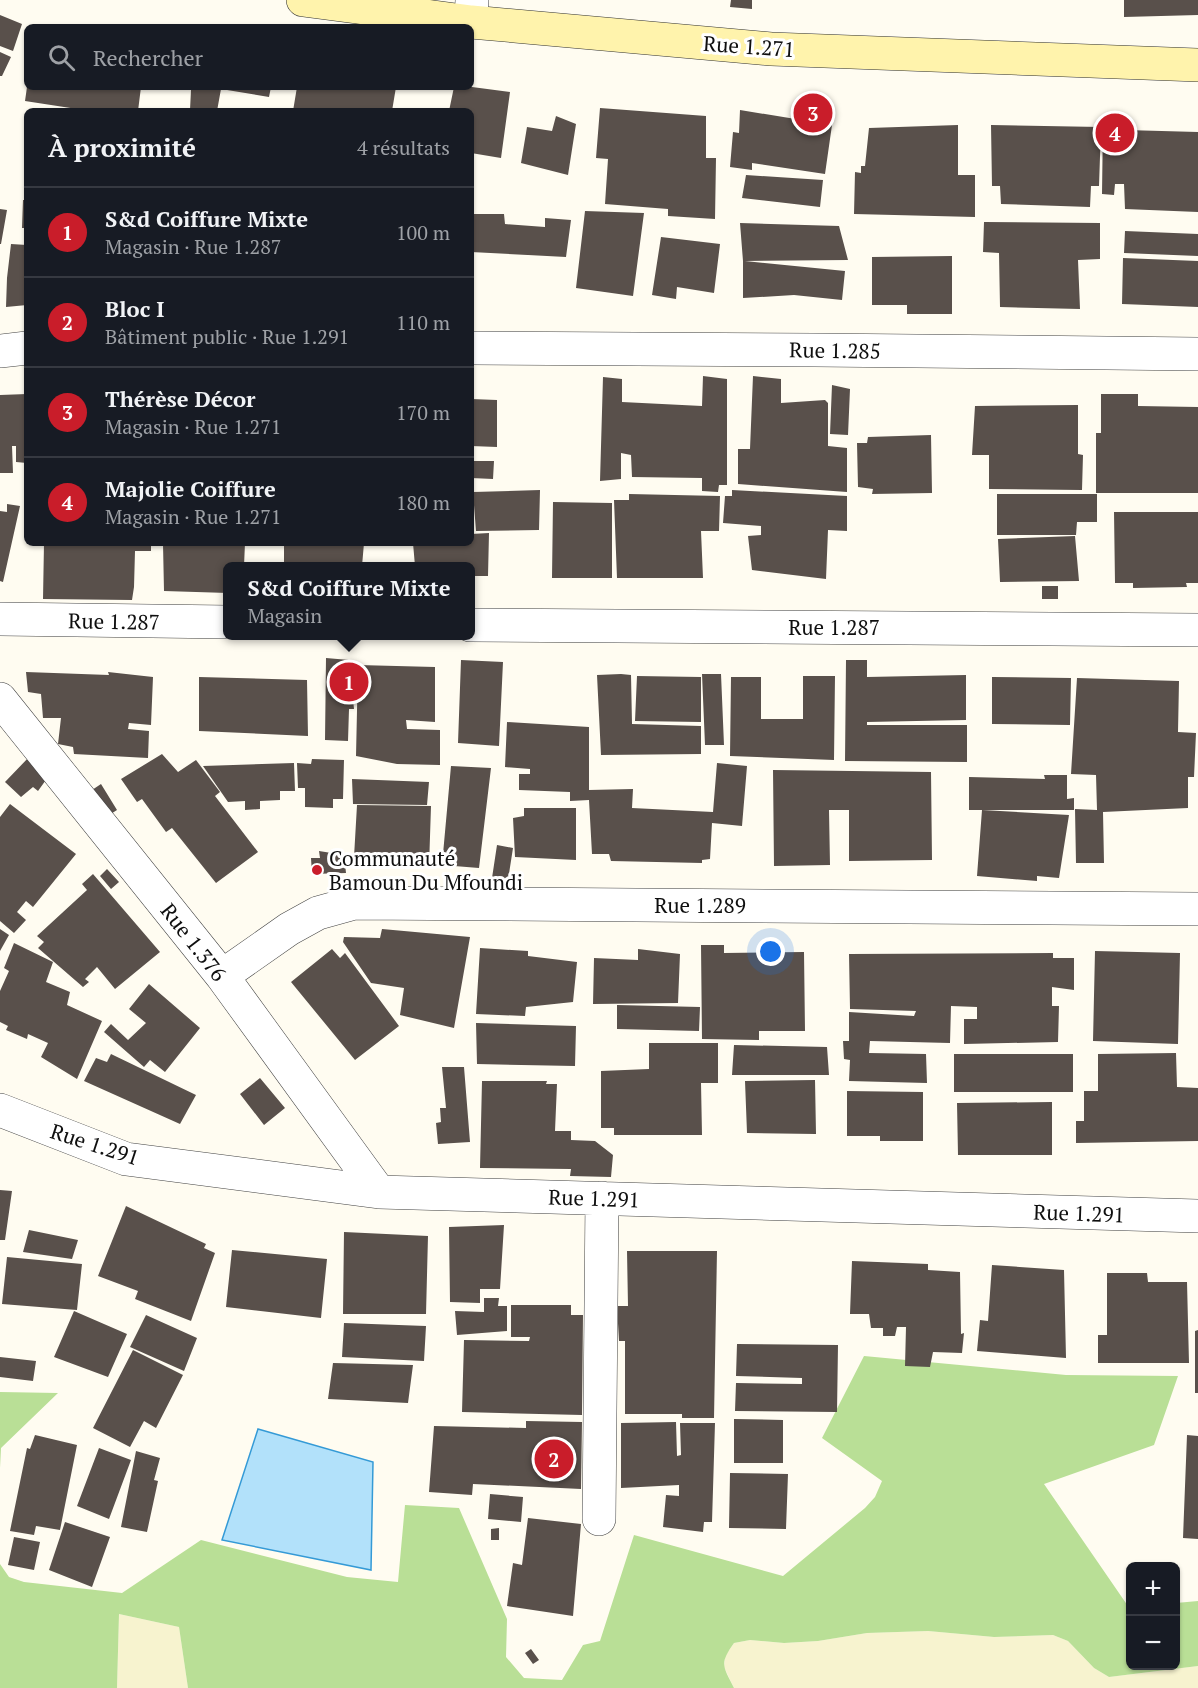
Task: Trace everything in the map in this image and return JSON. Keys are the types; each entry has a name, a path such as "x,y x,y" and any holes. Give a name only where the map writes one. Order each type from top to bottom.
{"street":[{"name":"Rue 1.271","path":"303,0 472,11 771,49 1198,64"},
{"path":"0,351 24,348"},
{"name":"Rue 1.285","path":"474,348 1198,354"},
{"name":"Rue 1.287","path":"0,619 223,622"},
{"name":"Rue 1.287","path":"475,625 1198,630"},
{"name":"Rue 1.376","path":"0,699 222,976 379,1192"},
{"name":"Rue 1.289","path":"222,976 289,929 318,913 354,903 1198,909"},
{"name":"Rue 1.291","path":"0,1110 126,1159 379,1192 1198,1216"},
{"path":"599,1519 602,1198"}],"shaded area":[{"path":"119,1614 179,1627 188,1688 117,1688"},
{"path":"928,1631 994,1637 1053,1635 1068,1641 1094,1668 1109,1677 1198,1666 1198,1688 734,1688 724,1667 725,1656 734,1643 750,1640 784,1643 818,1641 867,1633"}],"green space":[{"path":"864,1356 1066,1375 1178,1376 1154,1445 1044,1484 1126,1603 1126,1670 1166,1670 1109,1677 1094,1668 1068,1641 1053,1635 994,1637 928,1631 867,1633 818,1641 784,1643 750,1640 734,1643 726,1656 724,1665 734,1688 188,1688 179,1627 119,1614 117,1688 0,1688 0,1564 9,1577 24,1582 122,1593 201,1540 347,1577 398,1582 405,1505 459,1508 507,1619 506,1657 524,1678 562,1680 583,1645 600,1641 634,1535 783,1576 865,1508 875,1497 882,1481 822,1438"},
{"path":"0,1392 58,1393 1,1448 0,1468"},
{"path":"1198,1601 1198,1666 1180,1668 1180,1603"}],"water":[{"path":"258,1429 373,1462 371,1570 222,1540"}],"building":[{"path":"731,0 752,0 752,9 730,7"},
{"path":"1124,0 1198,0 1198,15 1124,17"},
{"path":"0,15 22,24 13,51 0,46"},
{"path":"0,52 11,57 2,76 0,76"},
{"path":"474,87 510,92 501,158 474,154 474,108 450,108 453,90 474,90"},
{"path":"27,90 141,90 138,108 70,108 25,101"},
{"path":"191,90 221,90 218,108 190,108"},
{"path":"227,90 270,90 269,97"},
{"path":"296,90 396,90 392,108 294,108"},
{"path":"600,108 706,116 706,158 716,158 715,219 668,216 668,209 605,204 608,159 596,158"},
{"path":"740,110 832,125 825,174 752,163 752,170 730,167 733,132 739,133"},
{"path":"556,116 576,124 568,175 521,163 527,127 552,131"},
{"path":"1103,121 1125,122 1125,130 1198,132 1198,212 1125,209 1124,184 1115,184 1114,195 1102,194"},
{"path":"958,125 958,175 975,175 975,217 854,214 855,172 861,173 861,166 865,166 869,128"},
{"path":"991,125 1101,127 1099,186 1091,186 1090,207 1001,204 1000,186 992,186"},
{"path":"746,175 823,180 820,207 742,198"},
{"path":"23,200 24,200 24,228 22,228"},
{"path":"0,209 7,210 1,244 0,244"},
{"path":"585,211 644,213 633,296 576,288"},
{"path":"474,214 504,214 505,224 545,227 545,218 571,220 566,257 474,252"},
{"path":"984,222 1100,223 1100,259 1078,260 1080,309 1000,307 999,253 983,252"},
{"path":"740,223 839,226 848,260 745,261 845,271 842,300 794,295 743,298"},
{"path":"1125,231 1198,234 1198,256 1124,253"},
{"path":"661,237 720,244 714,293 677,287 676,299 652,295"},
{"path":"11,244 24,245 24,305 6,307"},
{"path":"952,256 952,314 907,314 907,305 872,305 872,257"},
{"path":"1123,258 1198,261 1198,307 1122,304"},
{"path":"703,376 727,379 727,485 719,485 718,492 702,491 702,478 632,477 631,455 621,453 621,479 600,481 603,377 622,379 622,402 702,406"},
{"path":"753,376 781,379 781,403 825,400 828,403 828,446 847,448 847,492 738,484 738,449 750,449"},
{"path":"832,385 850,389 848,435 830,434"},
{"path":"24,394 24,463 16,462 16,446 12,446 13,473 0,473 0,395"},
{"path":"1101,394 1138,394 1138,406 1198,407 1198,493 1096,493 1096,433 1101,433"},
{"path":"474,399 497,400 497,447 474,446"},
{"path":"1078,405 1078,454 1083,455 1082,490 989,489 989,455 972,455 975,406"},
{"path":"931,435 932,493 872,494 873,489 858,487 857,443 867,443 868,437"},
{"path":"474,461 494,461 493,479 474,478"},
{"path":"540,490 539,530 476,531 474,492"},
{"path":"732,490 847,496 847,531 828,530 826,579 752,570 748,536 761,535 761,526 723,523 725,496 732,496"},
{"path":"629,494 720,496 719,531 701,531 703,578 617,578 614,500 629,500"},
{"path":"997,494 1097,494 1097,522 1077,522 1076,535 997,535"},
{"path":"553,502 612,503 612,578 552,578"},
{"path":"7,504 20,506 3,582 0,581 0,511 7,512"},
{"path":"1114,512 1198,512 1198,583 1186,583 1187,587 1133,588 1133,583 1115,583"},
{"path":"489,533 488,576 475,576 475,562 415,562 413,546 474,546 474,534"},
{"path":"1075,536 1079,581 1000,582 998,539"},
{"path":"44,546 151,546 151,551 135,551 132,600 43,599"},
{"path":"163,546 245,546 244,562 223,562 223,593 164,591"},
{"path":"284,546 364,546 362,562 284,562"},
{"path":"1042,586 1058,586 1058,599 1042,599"},
{"path":"326,658 349,660 354,709 349,709 348,741 325,740"},
{"path":"461,660 503,662 499,746 458,743"},
{"path":"846,660 867,660 867,677 966,675 966,720 867,722 867,725 967,725 967,762 845,761"},
{"path":"358,665 435,667 435,722 406,720 407,729 440,730 440,765 397,764 356,756"},
{"path":"26,672 109,675 108,672 153,677 151,725 129,723 128,729 149,731 148,758 74,754 73,747 58,744 61,718 43,718 41,694 28,692"},
{"path":"702,674 721,674 724,745 705,745"},
{"path":"597,675 631,675 632,724 701,726 701,754 601,755"},
{"path":"637,676 701,677 701,722 635,721"},
{"path":"803,676 835,676 834,760 730,756 731,677 761,677 761,719 803,719"},
{"path":"199,677 307,680 308,736 199,731"},
{"path":"992,677 1071,678 1070,725 992,724"},
{"path":"1077,678 1179,681 1178,732 1196,733 1194,777 1188,777 1188,808 1103,812 1104,863 1076,863 1075,809 1097,810 1096,775 1071,774"},
{"path":"507,722 589,727 589,790 633,789 632,808 713,812 717,763 747,766 742,826 712,823 710,859 702,860 702,863 611,861 609,854 592,854 589,800 570,801 570,792 519,790 519,774 530,774 530,769 505,767"},
{"path":"162,754 178,772 196,760 220,792 215,796 258,852 216,883 172,828 166,832 142,799 137,802 121,779"},
{"path":"30,756 48,777 38,791 33,787 21,797 5,782"},
{"path":"312,759 344,760 343,799 333,799 333,808 305,807 305,788 298,788 297,763 311,764"},
{"path":"294,763 295,791 280,791 280,800 260,801 260,809 245,810 245,801 228,802 203,766"},
{"path":"451,766 491,768 479,868 442,865"},
{"path":"773,770 931,772 932,860 849,861 849,810 829,810 830,865 774,866"},
{"path":"1044,775 1067,775 1067,799 1074,798 1074,810 969,810 969,777 1045,779"},
{"path":"352,779 429,782 427,805 353,804"},
{"path":"101,784 117,810 106,817 89,792"},
{"path":"10,804 76,854 33,907 26,901 17,912 26,920 14,933 0,921 0,817"},
{"path":"357,805 431,806 429,867 384,865 384,858 354,857"},
{"path":"524,808 576,808 576,860 515,857 513,818 524,816"},
{"path":"982,810 1069,815 1059,878 1037,876 1037,881 977,876"},
{"path":"497,845 513,848 508,880 492,878"},
{"path":"319,851 344,855 346,873 312,874 311,858 320,858"},
{"path":"107,869 119,882 111,889 100,876"},
{"path":"93,874 160,952 115,989 97,967 85,979 89,982 83,987 38,948 44,942 37,936 87,890 82,884"},
{"path":"0,929 9,935 0,951"},
{"path":"382,929 470,937 454,1028 400,1015 404,988 371,983 343,942 344,937 380,938"},
{"path":"14,943 53,962 46,982 70,992 67,1005 102,1021 77,1079 41,1057 48,1043 28,1034 27,1039 6,1030 8,1026 0,1022 0,991 9,971 4,968"},
{"path":"701,945 724,945 724,953 804,952 805,1031 759,1031 759,1040 702,1039"},
{"path":"480,948 528,951 528,956 577,962 573,1002 526,1007 525,1016 476,1014"},
{"path":"332,949 340,958 345,953 399,1026 355,1060 291,982"},
{"path":"638,949 680,954 678,1003 593,1004 594,958 638,960"},
{"path":"1095,951 1180,953 1178,1044 1093,1041"},
{"path":"1053,953 1053,958 1074,958 1074,990 1052,987 1052,1006 1059,1006 1058,1042 964,1044 964,1019 977,1019 977,1007 951,1006 950,1043 870,1041 869,1053 926,1054 927,1083 849,1081 850,1060 844,1059 843,1041 849,1041 849,1012 914,1016 916,1011 850,1009 849,954"},
{"path":"149,984 200,1028 165,1072 150,1060 144,1067 104,1032 111,1024 128,1040 146,1023 129,1009"},
{"path":"617,1005 700,1007 699,1031 617,1029"},
{"path":"476,1023 576,1026 575,1066 477,1064"},
{"path":"649,1043 718,1043 718,1083 701,1083 702,1135 614,1135 614,1128 601,1128 601,1071 649,1069"},
{"path":"734,1045 827,1047 829,1075 732,1075"},
{"path":"1176,1053 1177,1087 1198,1088 1198,1141 1076,1143 1076,1121 1084,1121 1084,1091 1098,1091 1098,1054"},
{"path":"111,1054 196,1095 180,1124 84,1081 96,1058 107,1062"},
{"path":"954,1054 1073,1054 1073,1092 954,1092"},
{"path":"442,1067 464,1067 470,1142 438,1144 436,1123 441,1122 440,1108 446,1108"},
{"path":"260,1078 285,1108 264,1125 240,1094"},
{"path":"815,1080 816,1134 747,1133 745,1081"},
{"path":"482,1081 547,1081 546,1084 557,1084 555,1131 571,1131 571,1140 595,1141 613,1155 611,1177 570,1176 571,1169 480,1168"},
{"path":"847,1091 923,1092 923,1141 880,1141 880,1136 847,1136"},
{"path":"1052,1102 1052,1155 958,1155 957,1103"},
{"path":"0,1190 12,1191 5,1240 0,1240"},
{"path":"126,1206 206,1244 204,1248 215,1253 191,1321 135,1299 138,1291 98,1276"},
{"path":"504,1225 500,1289 480,1289 480,1303 450,1302 449,1227"},
{"path":"29,1230 78,1240 72,1259 23,1252"},
{"path":"344,1232 428,1236 426,1314 343,1314"},
{"path":"232,1250 327,1259 321,1318 226,1307"},
{"path":"627,1251 717,1251 714,1418 682,1418 682,1414 625,1414 625,1341 619,1341 617,1306 628,1306"},
{"path":"7,1257 82,1264 77,1310 2,1304"},
{"path":"852,1261 928,1264 928,1270 960,1272 961,1334 964,1333 962,1353 933,1352 930,1367 905,1366 906,1327 897,1327 895,1336 883,1336 883,1328 871,1328 869,1314 850,1314"},
{"path":"992,1265 1064,1270 1066,1358 977,1351 980,1320 988,1321"},
{"path":"1107,1273 1147,1273 1148,1282 1187,1282 1189,1363 1098,1363 1098,1335 1107,1335"},
{"path":"484,1298 499,1298 498,1306 507,1306 507,1331 457,1335 455,1311 484,1312"},
{"path":"511,1305 571,1305 571,1315 583,1315 582,1415 462,1412 464,1340 529,1341 530,1337 511,1337"},
{"path":"74,1311 127,1334 108,1377 54,1357"},
{"path":"146,1315 197,1338 184,1371 130,1347"},
{"path":"344,1323 426,1326 424,1361 342,1357"},
{"path":"1198,1330 1198,1393 1195,1393 1195,1331"},
{"path":"737,1344 838,1345 837,1412 735,1411 736,1383 802,1384 802,1378 736,1376"},
{"path":"133,1350 183,1375 156,1428 144,1421 130,1447 93,1428"},
{"path":"0,1357 36,1361 33,1381 0,1377"},
{"path":"333,1363 413,1365 408,1403 328,1399"},
{"path":"734,1419 783,1420 783,1463 734,1463"},
{"path":"526,1421 582,1422 581,1489 473,1484 472,1495 429,1492 434,1426 526,1428"},
{"path":"676,1422 677,1456 681,1455 680,1423 715,1423 712,1522 704,1522 703,1532 663,1527 666,1495 679,1496 679,1485 621,1488 621,1423"},
{"path":"35,1435 77,1445 60,1530 36,1526 34,1535 10,1531 27,1448 30,1449"},
{"path":"1187,1435 1198,1436 1198,1539 1183,1538"},
{"path":"99,1448 131,1460 109,1519 77,1506"},
{"path":"136,1451 160,1458 154,1480 158,1481 147,1532 121,1527"},
{"path":"730,1473 788,1474 786,1529 729,1528"},
{"path":"490,1494 523,1497 521,1522 488,1519"},
{"path":"528,1518 581,1524 573,1616 507,1606 513,1563 522,1565"},
{"path":"65,1522 110,1537 92,1587 49,1570"},
{"path":"499,1528 499,1540 491,1540 491,1529"},
{"path":"14,1537 40,1542 34,1570 8,1565"},
{"path":"531,1649 539,1660 533,1664 525,1653"}],"place":[{"name":"Thérèse Décor","path":"813,113"},
{"name":"Majolie Coiffure","path":"1115,133"},
{"name":"S&d Coiffure Mixte","path":"349,682"},
{"name":"Communauté Bamoun Du Mfoundi","path":"317,870"},
{"name":"Bloc I","path":"554,1459"}]}
